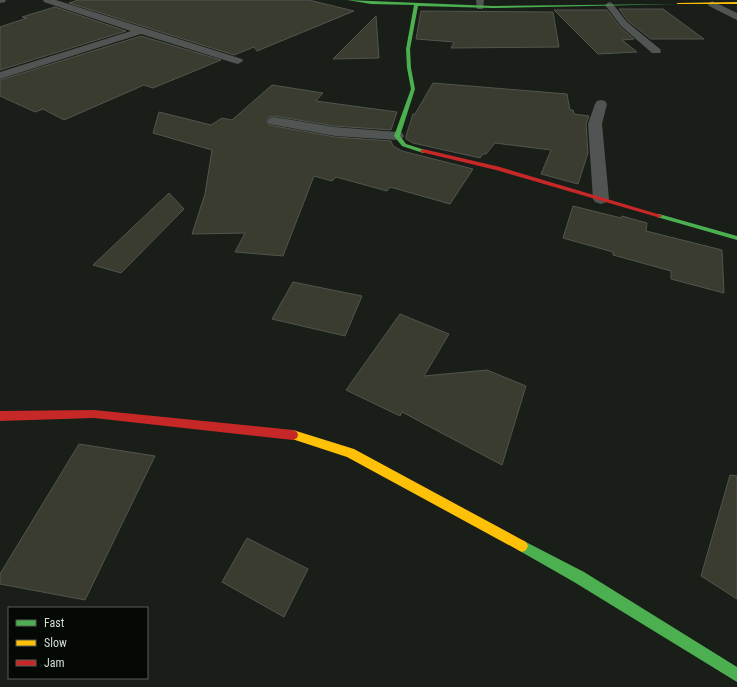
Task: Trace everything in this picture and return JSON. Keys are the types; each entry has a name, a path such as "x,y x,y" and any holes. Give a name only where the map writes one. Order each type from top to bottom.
{"street":[{"path":"47,0 238,61"},
{"path":"349,0 371,3 416,5 480,3 609,5 634,2 712,4 737,3"},
{"path":"712,4 737,17"},
{"path":"416,5 408,49 409,68 413,89 398,136 400,142 407,147 498,168 737,238"},
{"path":"609,5 624,24 656,51"},
{"path":"0,76 141,31"},
{"path":"601,104 595,124 601,199"},
{"path":"274,121 311,129 368,136 398,136"},
{"path":"0,416 94,414 288,433 350,453 579,577 737,675"}],"building":[{"path":"78,0 309,0 354,11 257,51 254,47 234,55 69,3"},
{"path":"55,7 126,31 0,70 0,27 27,18 22,17"},
{"path":"619,9 663,9 704,39 651,39 628,21"},
{"path":"554,10 607,10 620,27 634,39 622,40 637,52 598,54"},
{"path":"421,11 553,12 559,47 451,48 454,42 416,39"},
{"path":"376,16 379,58 333,59"},
{"path":"141,36 221,60 153,88 144,85 64,120 43,109 35,112 0,96 0,80"},
{"path":"433,83 567,94 570,110 573,110 574,114 589,116 586,124 588,153 578,184 541,174 551,150 495,143 486,154 483,154 480,158 413,143 406,139 413,114 415,114"},
{"path":"272,85 323,93 316,101 397,112 391,130 335,126 274,116 269,117 266,120 269,125 335,137 391,141 393,146 402,151 473,169 450,204 390,187 387,191 336,177 332,181 314,176 283,256 235,252 245,233 192,234 205,194 212,150 153,133 159,112 211,125 222,118 232,120"},
{"path":"169,193 184,209 121,273 93,265"},
{"path":"573,206 621,218 622,216 647,223 646,231 722,250 724,293 671,279 671,271 613,255 613,252 563,238"},
{"path":"293,282 362,296 345,336 272,319"},
{"path":"400,314 449,334 424,376 487,370 526,386 502,465 402,412 400,416 346,390"},
{"path":"79,444 155,456 85,600 0,584 0,574"},
{"path":"730,475 737,476 737,599 701,576"},
{"path":"247,538 308,569 284,617 222,582"}],"traffic: fast":[{"path":"349,0 371,3 493,7 678,4"},
{"path":"416,5 408,49 409,68 413,89 397,136 404,145 423,151"},
{"path":"659,216 737,238"},
{"path":"522,546 579,577 737,675"}],"traffic: slow":[{"path":"678,4 737,3"},
{"path":"293,435 350,453 522,546"}],"traffic: jam":[{"path":"423,151 498,168 659,216"},
{"path":"0,416 94,414 293,435"}]}
